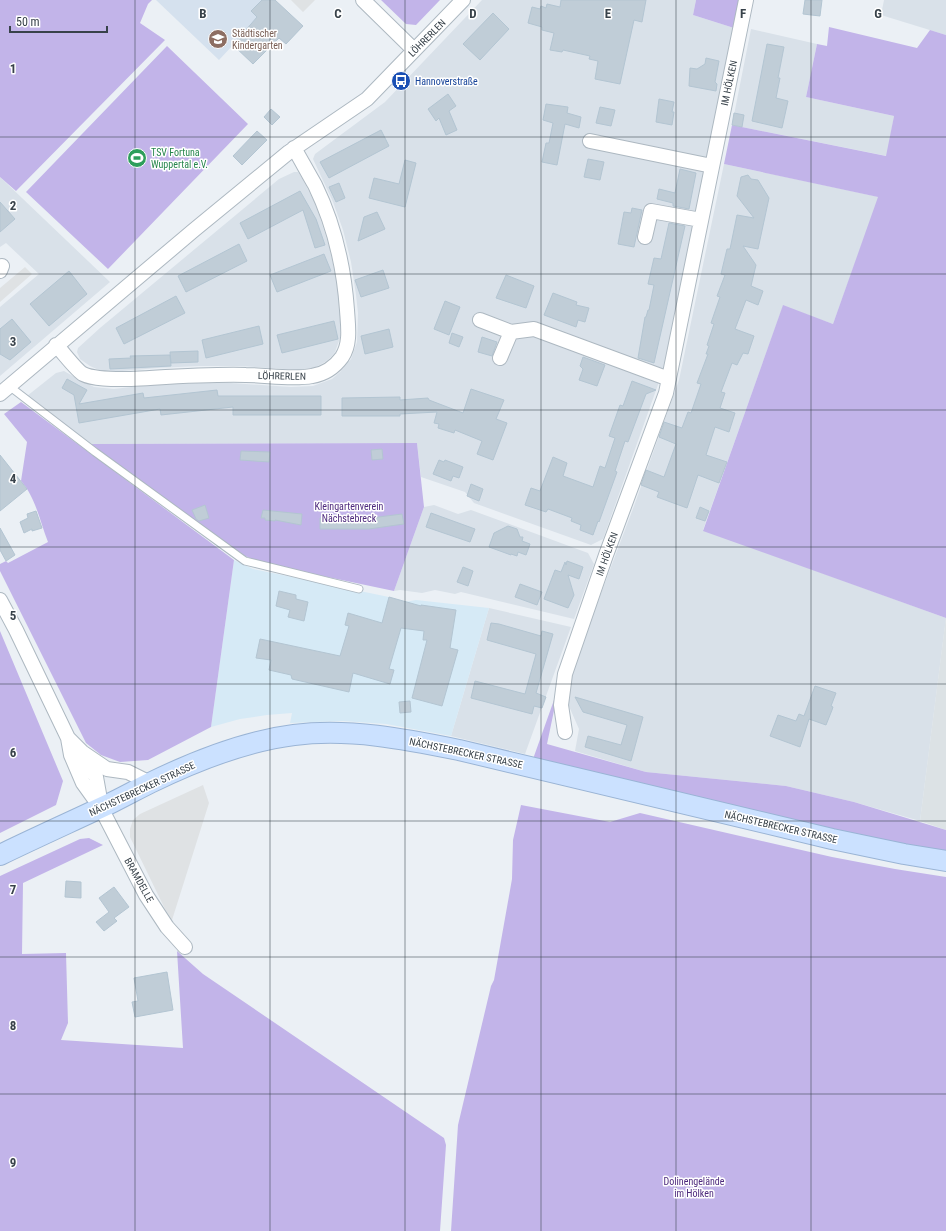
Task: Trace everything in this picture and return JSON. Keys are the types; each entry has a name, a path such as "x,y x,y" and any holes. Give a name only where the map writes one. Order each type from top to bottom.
{"main road":[{"name":"NÄCHSTEBRECKER STRASSE","path":"0,855 101,808 150,783 208,759 260,741 294,735 354,733 406,739 459,750 832,839 946,861"}],"street":[{"path":"363,0 414,50"},
{"name":"LÖHRERLEN","path":"5,390 194,230 294,148 367,99 463,0"},
{"name":"IM HÖLKEN","path":"565,732 561,705 565,674 606,555 666,393 746,0"},
{"path":"590,141 712,166"},
{"name":"LÖHRERLEN","path":"56,346 83,374 104,379 210,375 298,377 325,373 336,364 343,356 349,333 345,281 338,248 329,220 315,186 294,148"},
{"path":"645,237 651,211 701,220"},
{"path":"480,320 511,332 534,329 669,379"},
{"path":"500,358 511,332"},
{"name":"BRAMDELLE","path":"0,600 68,738 71,754 82,783 101,808 146,895 167,927 184,947"},
{"name":"BRAMDELLE","path":"68,738 82,752 107,769 128,772 150,783"},
{"name":"BRAMDELLE","path":"82,752 96,777 101,808"}],"lane":[{"name":"LÖHRERLEN","path":"5,390 95,452 244,561 359,589"}],"shaded area":[{"name":"Städtischer Kindergarten","path":"156,0 262,0 251,11 258,18 219,60"},
{"path":"291,0 315,0 303,12"},
{"path":"482,0 696,0 693,15 734,28 665,365 603,539 591,545 474,503 465,492 421,477 417,443 91,444 27,396 56,373 64,371 94,387 114,389 148,385 201,383 231,383 291,387 313,386 332,379 351,359 357,342 358,313 351,262 343,230 333,202 313,159 315,154 385,102"},
{"path":"884,0 946,0 946,35 881,15"},
{"path":"751,29 817,44 806,97 894,116 887,156 732,125"},
{"path":"724,164 879,197 833,324 783,306 703,530 946,618 920,821 854,802 786,786 646,772 575,751 579,729 568,704 572,676 580,649 634,506 679,380"},
{"path":"294,172 298,172 302,178 316,205 329,246 338,285 341,314 340,338 335,352 331,357 312,369 299,370 240,366 199,366 111,372 101,371 80,359 77,352 78,348 100,328 279,179"},
{"path":"0,177 110,282 0,376 0,307 39,274 6,243 0,247"},
{"path":"25,267 32,274 0,302 0,288"},
{"path":"434,505 458,514 471,510 588,553 594,564 574,619 461,592 455,594 435,590 422,593 400,590 394,591 424,507"},
{"path":"234,560 253,569 389,597 405,602 416,600 489,608 451,736 386,724 343,721 290,723 292,713 240,719 211,727"},
{"path":"489,608 571,627 525,754 451,736"},
{"path":"946,617 946,830 920,821"},
{"path":"203,785 209,803 172,920 165,909 130,837 130,829 133,820 140,814"}],"green space":[{"path":"0,0 152,0 148,4 140,23 165,40 16,191 0,177"},
{"path":"381,0 440,0 416,25 406,24"},
{"path":"696,0 739,0 734,28 693,15"},
{"path":"829,27 917,48 930,30 946,35 946,618 703,531 783,305 833,324 878,197 724,164 732,125 886,156 894,116 806,97 817,44 827,46"},
{"name":"TSV Fortuna Wuppertal e.V.","path":"167,46 248,124 108,269 26,192"},
{"path":"21,402 234,560 211,727 148,760 120,762 101,755 86,743 0,571 0,564 6,561 8,563 48,542 34,502 21,481 27,442 4,414"},
{"name":"Kleingartenverein Nächstebreck","path":"417,443 424,507 394,591 261,563 243,555 223,544 91,444"},
{"path":"0,631 63,781 56,805 0,833"},
{"path":"554,700 556,701 547,744 646,772 786,786 854,802 946,830 946,853 840,833 533,759"},
{"name":"Dolinengelände im Hölken","path":"521,805 610,822 640,813 832,857 946,877 946,1231 451,1231 458,1125 491,986 494,980 512,879 513,840"},
{"path":"89,838 103,845 23,883 22,954 66,953 68,1023 61,1040 183,1048 177,951 203,974 444,1138 446,1145 440,1231 0,1231 0,876 80,839"}],"building":[{"path":"262,0 275,0 303,26 286,44 279,38 253,64 233,45 257,17 251,11"},
{"path":"561,0 646,0 642,22 634,20 620,84 595,79 598,61 589,59 590,56 563,50 562,52 550,50 554,33 542,30 542,27 528,23 532,7 540,9 541,6 546,8 547,4 560,7"},
{"path":"805,0 822,0 820,16 803,14"},
{"path":"493,13 509,29 480,60 463,44"},
{"path":"767,44 784,47 776,98 788,101 782,128 752,121"},
{"path":"706,58 719,61 715,82 717,84 716,91 689,86 690,68 697,69 705,64"},
{"path":"448,94 456,106 449,111 457,130 446,135 439,118 436,121 428,109"},
{"path":"659,99 674,102 672,125 656,122"},
{"path":"546,104 568,107 567,113 581,117 579,128 565,124 557,165 542,162 546,143 549,143 553,123 543,120"},
{"path":"600,107 615,110 611,126 596,123"},
{"path":"271,109 280,117 272,125 264,117"},
{"path":"734,113 744,115 742,127 732,125"},
{"path":"381,130 389,146 329,178 320,162"},
{"path":"257,131 267,140 242,165 233,156"},
{"path":"588,159 604,162 600,180 584,177"},
{"path":"405,160 416,163 405,207 369,198 374,178 399,184"},
{"path":"680,169 696,173 689,209 673,206 673,203 657,199 659,189 675,193"},
{"path":"748,175 751,179 758,180 769,198 758,249 743,246 756,265 751,286 763,291 758,305 746,300 735,329 754,336 748,354 743,353 737,365 732,363 721,392 725,393 720,408 735,413 729,432 715,427 706,455 727,462 719,483 698,475 687,508 657,497 659,492 641,485 646,470 664,477 676,444 659,437 664,422 682,428 688,412 691,413 701,384 697,383 708,354 706,354 709,346 707,345 714,324 711,323 720,297 717,296 725,275 721,274 727,249 730,249 737,215 754,218 737,196 741,177"},
{"path":"339,183 345,198 336,202 329,187"},
{"path":"300,191 316,219 325,245 315,248 303,210 248,239 240,223"},
{"path":"0,202 15,219 0,232"},
{"path":"632,208 642,210 634,247 618,244 624,212 631,213"},
{"path":"377,212 385,229 358,241 364,217"},
{"path":"669,223 685,226 654,363 638,358 645,317 649,310 654,285 648,284 654,258 661,259"},
{"path":"239,244 247,261 186,292 178,276"},
{"path":"324,254 331,271 277,292 270,275"},
{"path":"383,270 389,288 361,297 355,280"},
{"path":"69,271 87,294 49,326 30,304"},
{"path":"506,275 534,286 526,308 496,298"},
{"path":"553,293 577,302 576,305 589,308 585,322 578,320 576,327 544,315"},
{"path":"176,296 185,313 124,344 116,328"},
{"path":"445,301 460,307 449,335 434,329"},
{"path":"12,319 31,342 10,360 0,354 0,329"},
{"path":"334,321 338,339 282,353 277,335"},
{"path":"259,326 263,344 206,358 202,340"},
{"path":"389,329 393,347 365,354 361,336"},
{"path":"452,333 463,337 459,347 449,343"},
{"path":"482,337 497,342 492,356 478,352"},
{"path":"198,351 198,362 171,363 170,352"},
{"path":"170,355 171,366 110,369 109,359 131,358 130,356"},
{"path":"583,357 605,365 597,386 579,380 583,369 580,366"},
{"path":"67,379 87,390 79,404 143,393 144,398 217,390 218,396 321,396 321,415 233,415 233,407 161,415 160,409 79,423 74,395 62,388"},
{"path":"632,381 656,390 646,394 628,442 625,441 615,471 617,472 593,535 580,530 581,525 571,521 572,518 548,509 546,512 525,505 531,488 540,491 553,457 567,463 563,476 593,487 600,466 605,468 615,438 609,436 620,405 623,406"},
{"path":"471,389 504,400 496,419 507,423 493,460 477,454 482,441 455,430 454,433 438,428 439,424 434,423 437,412 400,414 400,416 342,416 342,398 400,397 400,400 428,398 429,400 463,413"},
{"path":"382,449 383,459 372,460 371,450"},
{"path":"241,451 270,452 269,462 240,460"},
{"path":"0,455 27,489 0,511"},
{"path":"439,460 444,462 445,460 463,467 459,478 453,476 451,481 433,474"},
{"path":"471,484 483,489 479,501 467,496"},
{"path":"205,505 209,518 199,521 196,519 192,510"},
{"path":"700,507 709,511 705,521 696,518"},
{"path":"263,510 302,514 301,525 275,520 265,520 265,518 261,518"},
{"path":"36,511 42,528 32,531 32,529 24,533 20,522 28,518 27,514"},
{"path":"431,513 475,529 470,542 426,527"},
{"path":"402,514 404,524 369,529 320,529 320,518 355,518 355,520"},
{"path":"508,526 517,529 520,537 523,537 522,541 530,544 526,555 518,552 517,556 511,555 489,547 494,533"},
{"path":"0,528 15,555 6,561 0,550"},
{"path":"567,561 583,567 579,579 568,575 574,595 568,608 544,599 555,570 561,572 565,562 566,565"},
{"path":"463,567 473,571 468,586 457,582"},
{"path":"520,584 542,592 537,605 515,597"},
{"path":"279,591 296,595 296,599 308,602 304,621 288,617 290,610 276,606"},
{"path":"389,597 421,606 456,610 450,648 458,650 442,706 412,698 427,640 423,640 424,631 401,628 389,669 394,670 390,684 353,673 349,692 292,679 291,675 269,670 271,660 256,658 260,639 340,656 349,626 345,625 348,613 382,623"},
{"path":"491,623 541,636 542,631 553,634 536,693 546,697 542,708 534,706 532,714 471,698 475,681 525,694 536,654 487,640"},
{"path":"815,686 836,693 831,706 833,707 826,725 809,719 800,747 770,736 778,715 796,721 799,714 804,716"},
{"path":"575,697 643,717 631,761 585,747 588,736 621,745 627,725 583,712"},
{"path":"410,701 411,712 400,713 399,702"},
{"path":"66,881 81,882 81,898 65,897"},
{"path":"114,887 129,907 114,918 117,921 104,931 96,922 109,912 99,898"},
{"path":"167,972 173,1010 135,1017 132,1002 138,1001 134,978"}],"place":[{"name":"Städtischer Kindergarten","path":"218,39"},
{"name":"Hannoverstraße","path":"401,81"},
{"name":"TSV Fortuna Wuppertal e.V.","path":"137,158"}]}
